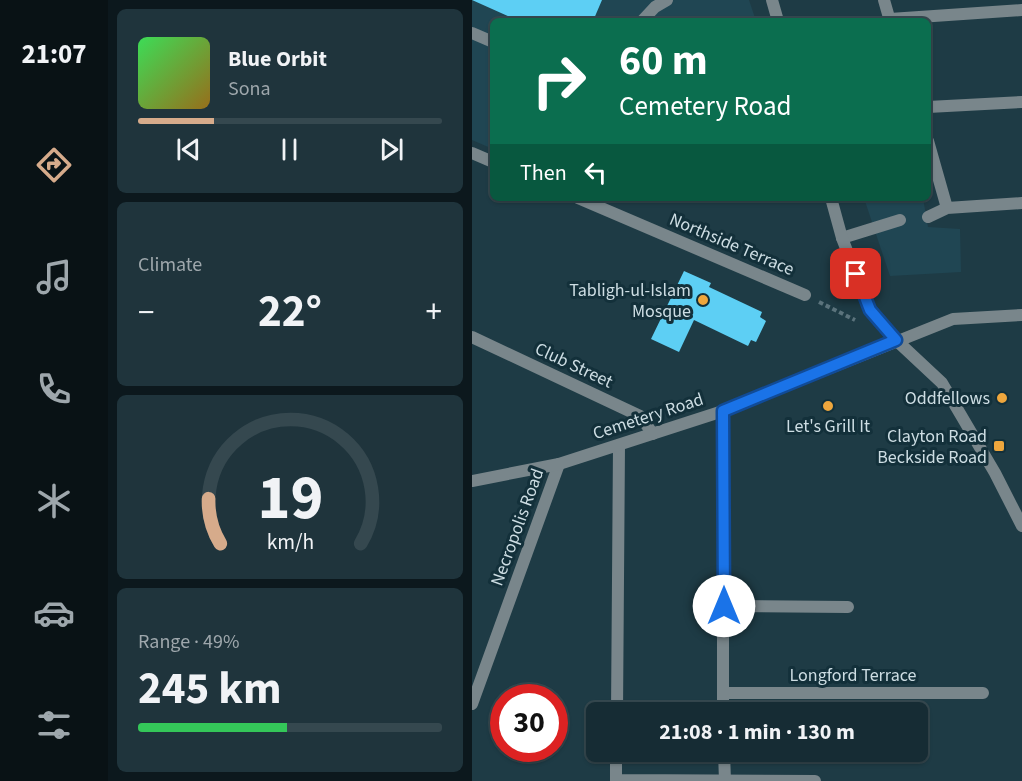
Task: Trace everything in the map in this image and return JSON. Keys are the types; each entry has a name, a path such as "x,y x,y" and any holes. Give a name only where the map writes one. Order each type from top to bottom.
{"street":[{"path":"772,0 777,18"},
{"path":"884,0 889,18"},
{"path":"645,18 655,7 665,1"},
{"path":"916,18 1021,10"},
{"path":"472,33 490,41"},
{"path":"931,107 1021,102"},
{"path":"931,152 947,208"},
{"path":"472,153 490,161"},
{"name":"Northside Terrace","path":"585,201 805,295"},
{"path":"831,201 870,310 896,340 942,382 995,473 1021,526"},
{"path":"928,217 947,208 1021,203"},
{"path":"842,237 900,220"},
{"name":"Cemetery Road","path":"472,481 559,464 723,411 953,319 1021,315"},
{"name":"Club Street","path":"472,337 640,416 653,434"},
{"path":"723,411 723,702"},
{"path":"617,702 619,445"},
{"name":"Necropolis Road","path":"472,704 559,464"},
{"path":"724,606 848,607"},
{"name":"Longford Terrace","path":"723,693 983,693"},
{"path":"616,762 616,780 815,781"},
{"path":"724,762 725,781"}],"path":[{"path":"805,295 866,325"}],"shaded area":[{"path":"472,0 749,0 755,18 490,18 490,148 472,140"},
{"path":"865,201 924,201 928,227 960,229 961,272 890,276"}],"building":[{"path":"472,0 602,0 594,18 512,18"},
{"name":"Tabligh-ul-Islam Mosque","path":"684,271 711,283 709,287 762,312 760,317 766,321 756,342 751,340 748,346 694,320 679,352 651,339"}],"place":[{"name":"Tabligh-ul-Islam Mosque","path":"703,300"},
{"name":"Oddfellows","path":"1002,398"},
{"name":"Let's Grill It","path":"828,406"},
{"name":"Clayton Road Beckside Road","path":"999,446"}],"route":[{"path":"724,606 723,411 896,340 870,310 856,274"}]}
